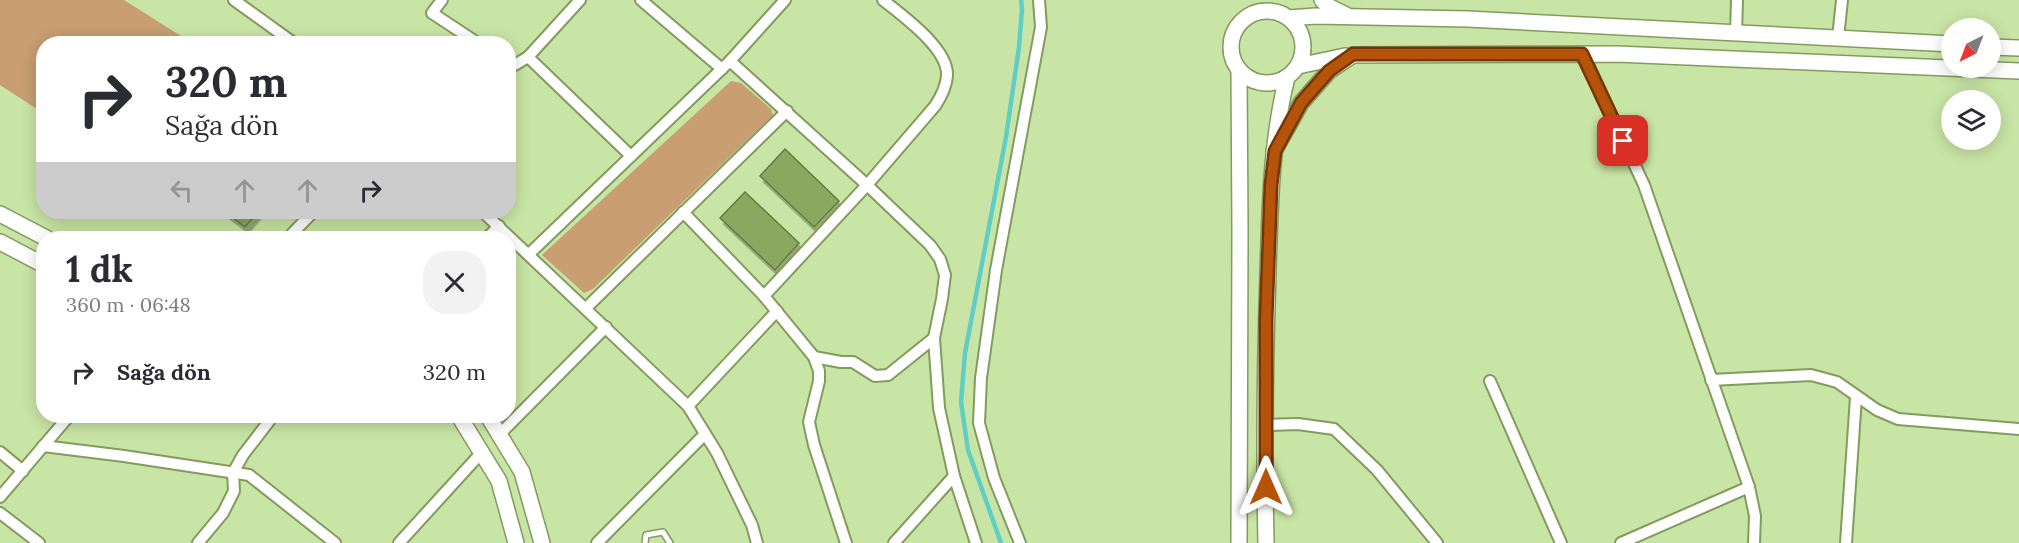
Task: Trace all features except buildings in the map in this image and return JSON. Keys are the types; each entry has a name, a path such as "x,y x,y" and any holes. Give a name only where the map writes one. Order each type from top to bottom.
{"main road":[{"path":"1246,17 1249,0"},
{"path":"1322,0 1328,6 1351,17"},
{"path":"1283,10 1301,35 1302,56 1298,66 1278,82 1267,83 1247,77 1239,70 1233,59 1232,36 1246,17 1268,10 1283,10 1351,17 1468,19 1941,43"},
{"path":"2001,47 2019,48"},
{"path":"1298,66 1353,54 1617,54 2019,71"},
{"path":"1275,151 1301,103 1329,71 1353,54"},
{"path":"1239,70 1239,543"},
{"path":"1266,543 1267,309 1271,185 1279,110 1287,77"},
{"path":"0,214 36,233"},
{"path":"0,242 36,261"},
{"path":"463,423 500,481 516,543"},
{"path":"493,423 522,472 542,543"}],"street":[{"path":"234,0 284,36"},
{"path":"442,0 432,13 467,36"},
{"path":"516,63 528,57 580,0"},
{"path":"641,0 722,69"},
{"path":"529,254 722,69 785,0"},
{"path":"764,296 867,185 935,106 943,92 947,75 946,64 941,55 928,38 883,0"},
{"path":"1020,543 994,478 979,423 981,378 996,270 1041,27 1039,0"},
{"path":"1736,33 1737,0"},
{"path":"1838,38 1842,0"},
{"path":"1582,54 1644,185 1749,487 1755,516 1754,543"},
{"path":"528,57 631,156"},
{"path":"730,61 867,185 930,245 940,259 945,275 934,338 939,408 954,477 976,543"},
{"path":"586,308 787,111"},
{"path":"683,212 764,296 814,357 819,371 819,381 809,422 814,445 846,543"},
{"path":"295,231 307,219"},
{"path":"491,219 504,231"},
{"path":"494,231 499,226"},
{"path":"516,242 688,406 717,453 752,525 757,543"},
{"path":"688,406 777,311"},
{"path":"516,418 606,327"},
{"path":"814,357 853,362 875,376 881,377 888,375 934,338"},
{"path":"1711,380 1812,375 1837,382 1877,411 1898,419 2019,429"},
{"path":"1490,381 1561,543"},
{"path":"1846,543 1856,397"},
{"path":"0,497 63,423"},
{"path":"198,543 223,513 234,491 233,473 243,455 268,423"},
{"path":"500,434 511,423"},
{"path":"1266,425 1298,424 1334,429 1377,470 1437,543"},
{"path":"597,543 705,434"},
{"path":"43,446 249,475 335,543"},
{"path":"0,452 23,471"},
{"path":"399,543 482,452"},
{"path":"894,543 954,477"},
{"path":"1620,543 1749,487"},
{"path":"0,513 39,543"}],"lane":[{"path":"645,543 646,535 663,532 670,543"}],"shaded area":[{"path":"0,0 124,0 181,36 36,36 36,108 0,85"},
{"path":"731,81 741,83 771,109 773,115 593,289 584,293 542,255"}],"waterway":[{"path":"1001,543 968,450 961,402 965,353 1006,137 1019,47 1021,0"}],"route":[{"path":"1266,487 1266,320 1271,185 1275,151 1301,103 1329,71 1353,54 1582,54 1623,141"}]}
